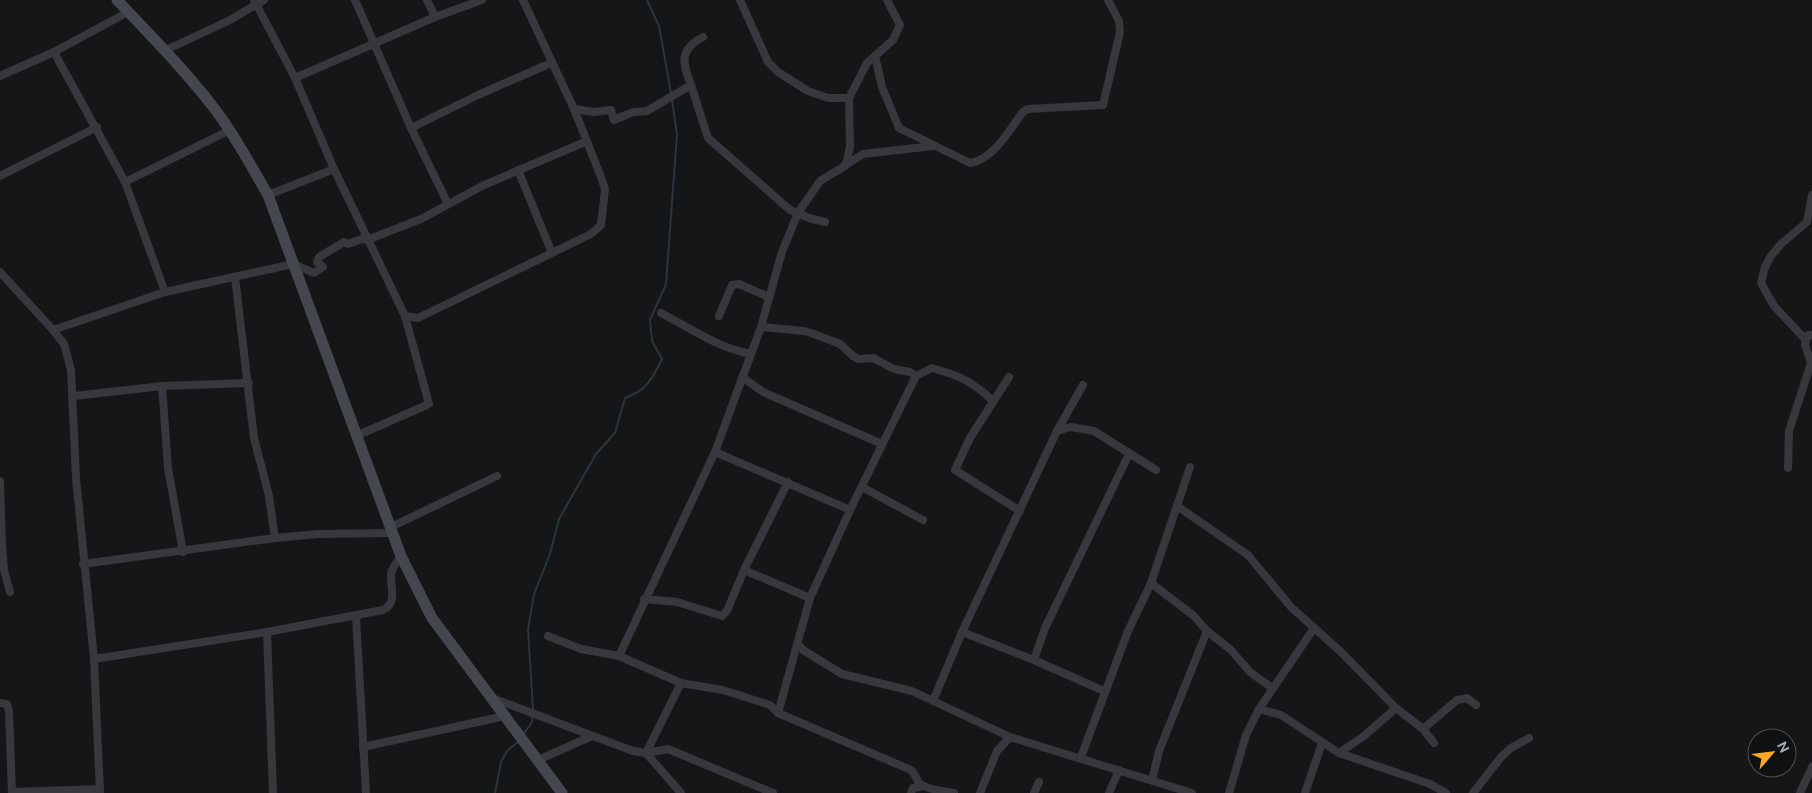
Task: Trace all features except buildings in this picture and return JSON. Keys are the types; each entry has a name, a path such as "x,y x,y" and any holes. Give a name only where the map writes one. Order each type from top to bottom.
{"main road":[{"path":"116,0 166,50 230,130 268,196 401,556 432,618 562,793"}],"street":[{"path":"355,0 411,128 448,204"},
{"path":"427,0 435,17"},
{"path":"295,78 435,17 482,0"},
{"path":"405,316 418,318 591,234 601,226 604,189 574,109 523,0"},
{"path":"740,0 764,55 778,72 808,91 828,98 849,98"},
{"path":"844,166 850,147 849,98 867,63 893,40 900,24 887,0"},
{"path":"875,56 882,87 899,128 970,163 977,162 986,158 1023,112 1028,109 1103,105 1120,32 1119,21 1108,0"},
{"path":"166,50 230,20 258,1 295,78 367,240 405,316 429,404 356,436"},
{"path":"0,76 54,52 128,12"},
{"path":"702,37 688,49 683,63 708,138 774,197 798,213 826,222"},
{"path":"54,52 97,127 125,182 165,292"},
{"path":"411,128 478,95 551,63"},
{"path":"574,109 594,112 611,110 614,120 633,112 647,111 691,86"},
{"path":"0,176 97,127"},
{"path":"125,182 230,130"},
{"path":"53,330 165,292 293,264 314,273 323,267 317,262 318,256 344,242 348,244 362,239 367,240 421,219 518,170 586,141"},
{"path":"620,656 644,599 715,452 761,327 782,252 798,213 820,181 863,154 934,146"},
{"path":"268,196 334,169"},
{"path":"518,170 552,253"},
{"path":"1788,468 1789,431 1811,363 1805,344 1809,338 1774,306 1761,283 1765,267 1771,256 1807,222 1812,195"},
{"path":"0,272 53,330 64,344 68,356 74,396 76,478 83,564 94,659 100,791 12,793 9,711 7,704 0,703"},
{"path":"235,277 256,451 268,496 275,538"},
{"path":"719,316 732,284 739,284 769,297"},
{"path":"661,313 715,342 738,352 751,354"},
{"path":"761,327 814,334 840,344 852,356 858,359 873,358 894,369 910,372 916,376"},
{"path":"778,713 810,598 851,508 916,376 932,368 944,371 973,383 993,401"},
{"path":"742,377 763,392 882,444"},
{"path":"1009,377 970,438 955,470 1020,511"},
{"path":"74,396 162,386 249,383"},
{"path":"933,701 962,632 1057,431 1083,385"},
{"path":"162,386 168,468 183,552"},
{"path":"1057,431 1071,427 1094,431 1156,470"},
{"path":"715,452 848,509 851,508"},
{"path":"1034,660 1045,628 1129,454"},
{"path":"1081,757 1128,631 1151,583 1190,467"},
{"path":"83,564 183,552 275,538 391,530 497,476"},
{"path":"0,481 4,570 10,592"},
{"path":"644,599 677,602 722,616 727,611 744,570 788,482"},
{"path":"862,487 923,520"},
{"path":"1177,506 1248,555 1291,607 1396,708 1423,729 1434,743"},
{"path":"94,659 267,632 389,608 393,595 391,574 401,556"},
{"path":"744,570 810,598"},
{"path":"1151,583 1194,616 1207,631 1231,650 1250,672 1272,688"},
{"path":"356,616 366,793"},
{"path":"1229,793 1246,735 1259,709 1314,628"},
{"path":"1152,780 1159,751 1207,631"},
{"path":"267,632 273,793"},
{"path":"962,632 1034,660 1104,692"},
{"path":"548,636 581,649 620,656 681,683 723,690 770,705 778,713 911,770 916,774 916,787 954,793"},
{"path":"798,644 803,650 842,674 897,686 1010,737 1081,757 1192,793"},
{"path":"646,753 681,683"},
{"path":"491,698 632,751 646,753 668,749 773,793"},
{"path":"1423,729 1457,700 1468,698 1476,705"},
{"path":"1339,753 1364,736 1396,708"},
{"path":"1259,709 1281,715 1339,753 1430,784 1446,793"},
{"path":"363,747 505,716"},
{"path":"538,760 592,736"},
{"path":"980,793 997,751 1010,737"},
{"path":"1473,793 1502,756 1511,748 1529,738"},
{"path":"1305,793 1322,743"},
{"path":"646,753 682,793"},
{"path":"1800,793 1812,767"},
{"path":"1110,793 1118,770"},
{"path":"1034,793 1039,782"}],"waterway":[{"path":"647,0 659,26 671,93"},
{"path":"533,710 528,629 534,594 550,554 559,519 596,454 615,433 625,398 644,388 662,359 652,341 650,320 666,284 677,134 672,100"},
{"path":"523,735 532,722 533,715"},
{"path":"495,793 501,762 507,751 519,741"}]}
